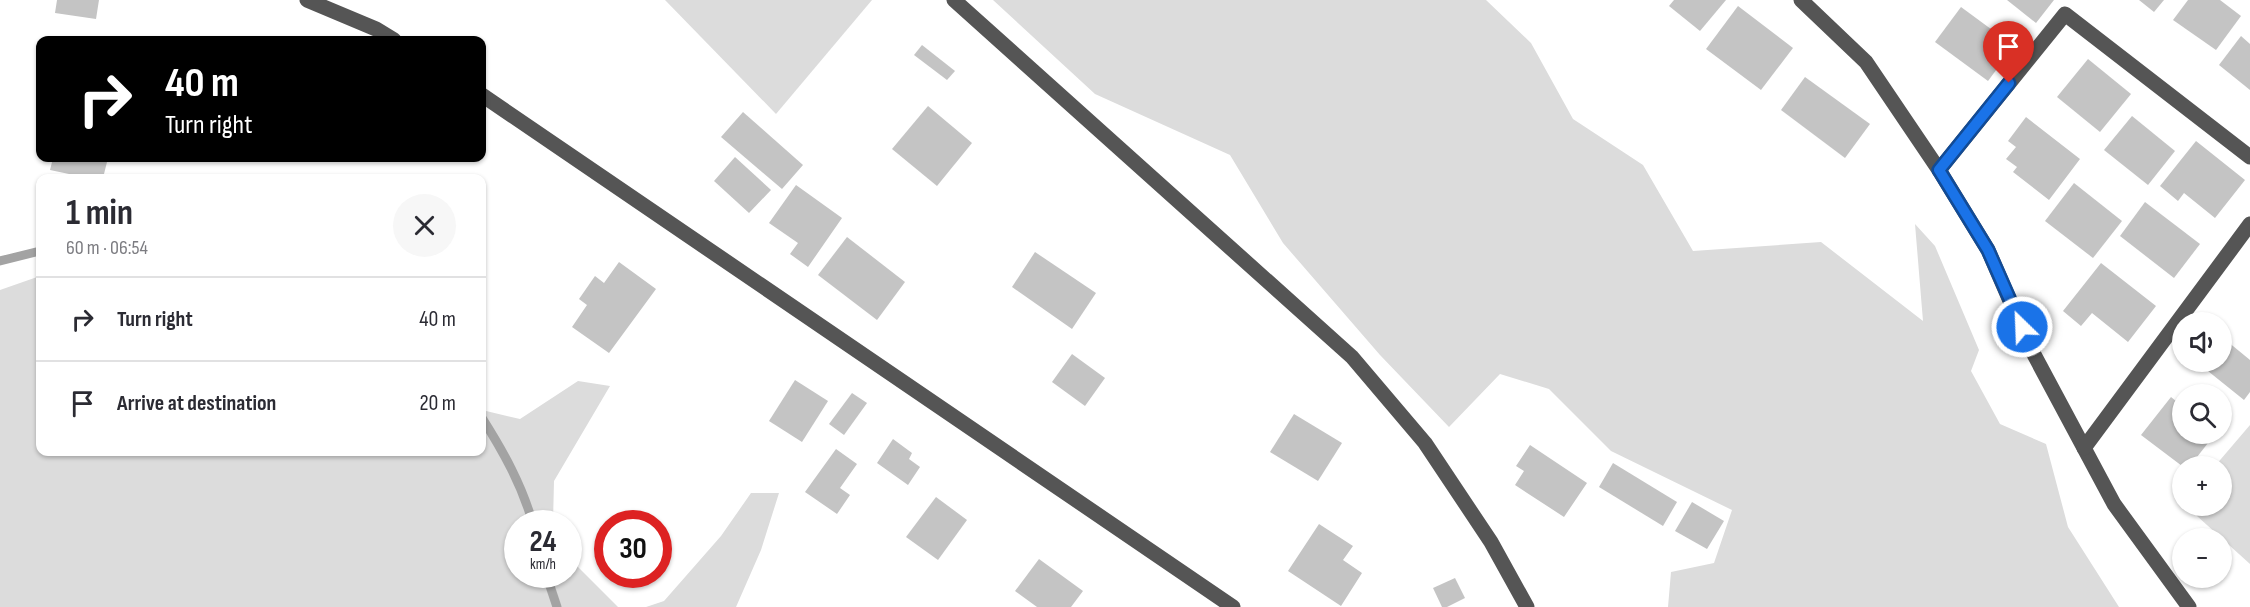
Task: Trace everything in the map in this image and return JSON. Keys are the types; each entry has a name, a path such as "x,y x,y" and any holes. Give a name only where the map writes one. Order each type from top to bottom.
{"street":[{"path":"307,0 387,36"},
{"path":"954,0 1352,357 1425,443 1491,542 1527,607"},
{"path":"1800,0 1866,62 1939,170 1988,250 2030,347 2114,504 2189,607"},
{"path":"1939,170 2065,14 2250,157"},
{"path":"486,98 1233,607"},
{"path":"2084,448 2250,224"}],"shaded area":[{"path":"665,0 872,0 776,114"},
{"path":"993,0 1486,0 1531,43 1573,119 1643,165 1693,251 1821,242 1923,321 1915,224 1935,246 1979,350 1971,371 2000,424 2046,444 2068,527 2119,607 1668,607 1671,572 1714,563 1732,510 1611,451 1549,389 1500,374 1449,427 1380,355 1283,243 1230,155 1095,94"},
{"path":"36,277 36,456 486,456 486,411 520,419 578,381 610,386 554,481 553,510 504,510 504,588 582,588 582,571 594,583 594,588 599,588 618,607 0,607 0,290"},
{"path":"2250,425 2250,564 2232,548 2232,528 2210,528 2197,516 2232,516 2232,456 2224,456"},
{"path":"751,493 779,493 761,550 736,607 646,607 664,601 721,536"}],"building":[{"path":"57,0 99,0 96,19 55,13"},
{"path":"1674,0 1726,0 1700,31 1669,6"},
{"path":"2007,0 2054,0 2036,23"},
{"path":"2139,0 2164,0 2154,12"},
{"path":"2188,0 2220,0 2241,16 2216,50 2173,20"},
{"path":"1738,6 1793,48 1761,90 1706,49"},
{"path":"1961,7 2014,46 1988,81 1935,42"},
{"path":"2241,36 2250,44 2250,90 2219,65"},
{"path":"922,45 955,71 947,80 914,55"},
{"path":"2088,59 2131,94 2100,132 2057,97"},
{"path":"1805,77 1870,124 1845,158 1781,110"},
{"path":"928,106 972,143 937,186 892,149"},
{"path":"743,112 803,165 782,189 721,137"},
{"path":"2132,116 2175,151 2148,185 2104,150"},
{"path":"2026,117 2080,159 2049,200 2013,172 2017,167 2006,159 2016,147 2008,141"},
{"path":"2196,141 2245,180 2215,218 2184,193 2178,201 2160,186"},
{"path":"735,157 771,190 749,213 714,181"},
{"path":"52,162 107,162 104,174 69,174 50,170"},
{"path":"2074,183 2122,221 2093,258 2045,221"},
{"path":"796,185 842,218 808,267 790,254 798,243 769,223"},
{"path":"2145,202 2200,244 2174,278 2120,236"},
{"path":"847,237 905,282 877,320 818,275"},
{"path":"1035,252 1096,293 1072,329 1012,287"},
{"path":"619,262 656,289 609,353 572,327 587,305 579,299 595,276 604,283"},
{"path":"2101,263 2156,306 2128,342 2092,313 2081,326 2063,311"},
{"path":"2232,345 2250,360 2250,392 2244,400 2232,390 2232,384 2224,384 2209,372 2232,372"},
{"path":"1072,354 1105,378 1085,406 1052,382"},
{"path":"795,380 828,401 802,442 769,421"},
{"path":"852,393 867,403 844,435 829,424"},
{"path":"2171,397 2172,444 2207,444 2198,456 2172,456 2172,458 2141,435"},
{"path":"1294,414 1342,443 1318,481 1270,452"},
{"path":"893,439 912,453 909,459 920,467 908,485 877,463"},
{"path":"1530,445 1587,483 1564,517 1515,485 1524,471 1516,466"},
{"path":"836,449 857,464 840,488 850,495 837,514 805,492"},
{"path":"1613,463 1677,502 1663,526 1599,487"},
{"path":"936,497 967,520 938,560 906,537"},
{"path":"1692,502 1724,521 1707,549 1675,531"},
{"path":"1319,524 1353,546 1343,560 1362,573 1341,606 1288,571"},
{"path":"1039,559 1083,591 1071,607 1037,607 1015,591"},
{"path":"1455,578 1465,598 1447,607 1442,607 1433,588"}],"waterway":[{"path":"0,261 36,252"},
{"path":"486,425 511,469 528,510"},
{"path":"551,588 557,607"}],"route":[{"path":"2009,83 1939,170 1988,250 2022,327"}]}
